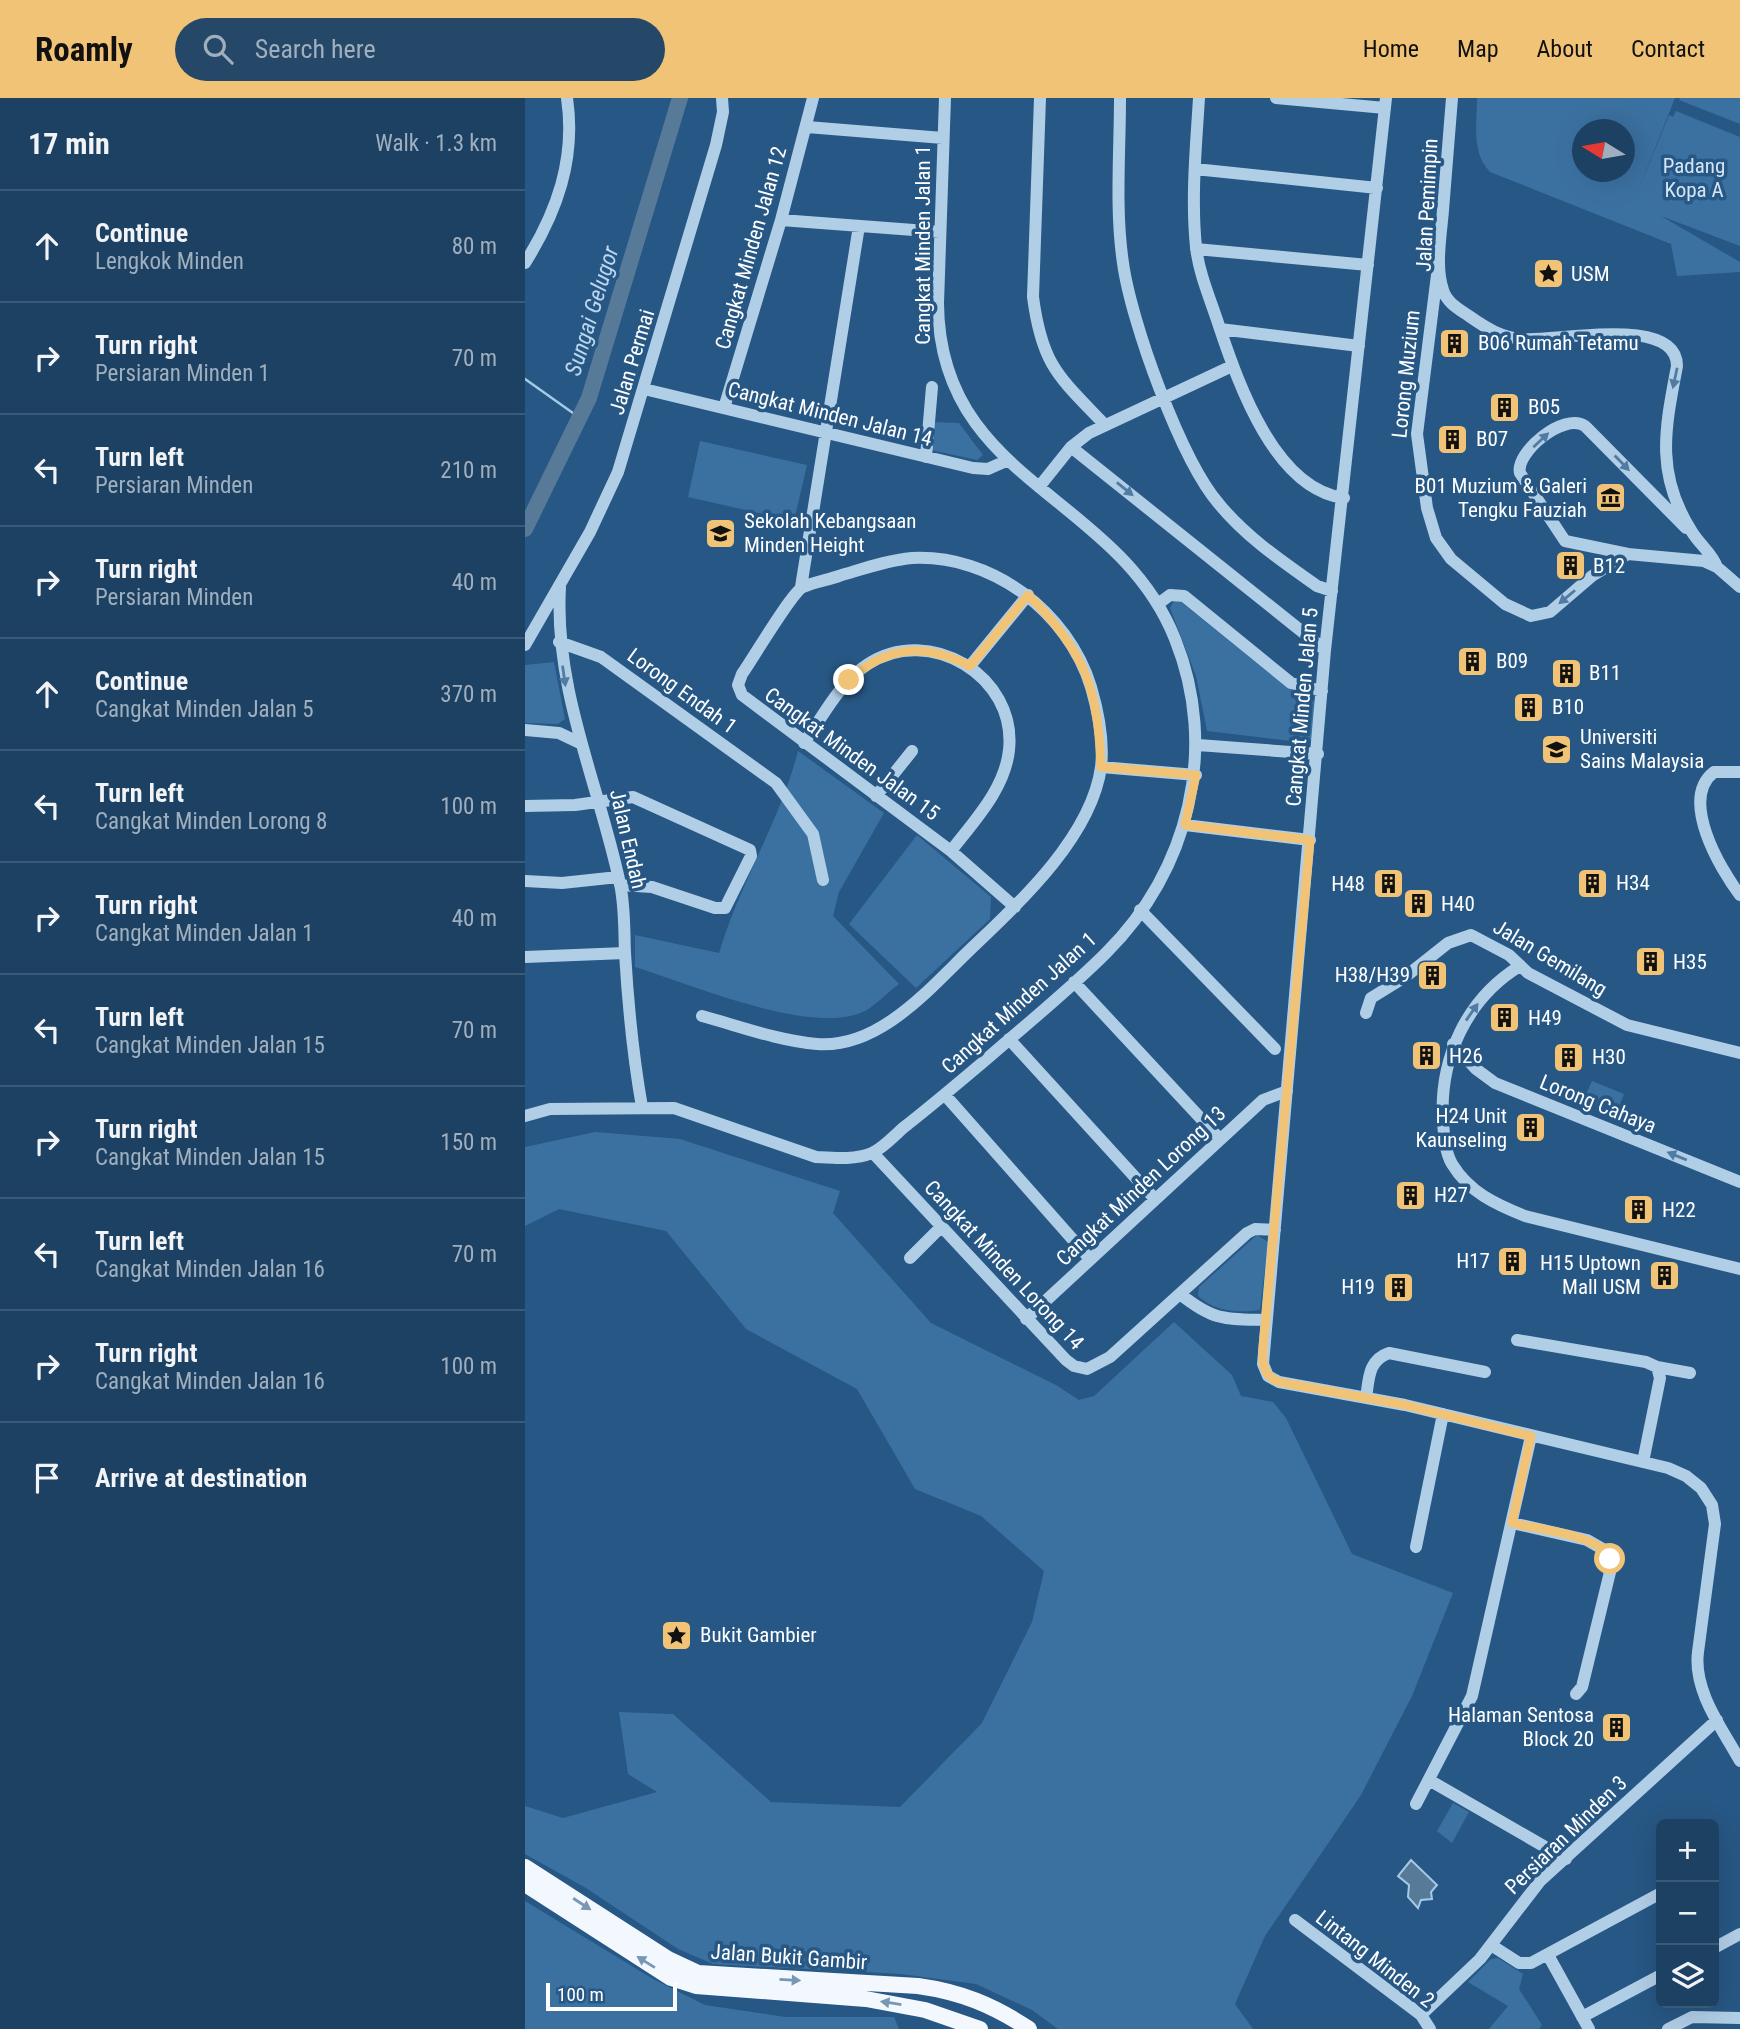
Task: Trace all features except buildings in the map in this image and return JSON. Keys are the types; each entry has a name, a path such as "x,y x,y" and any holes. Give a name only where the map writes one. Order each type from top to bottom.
{"main road":[{"name":"Jalan Bukit Gambir","path":"525,1867 668,1959 698,1973 918,1986 954,1991 992,2006 1029,2029"},
{"name":"Jalan Bukit Gambir","path":"525,1884 671,1978 696,1986 866,1999 925,2010 982,2029"},
{"path":"982,2029 979,2014 992,2006"},
{"path":"925,2010 954,2029"}],"street":[{"path":"525,263 547,228 563,184 570,133 567,98"},
{"name":"Jalan Permai","path":"525,645 590,532 618,472 720,131 722,98"},
{"name":"Cangkat Minden Jalan 12","path":"724,408 781,220 813,98"},
{"name":"Cangkat Minden Jalan 1","path":"525,1116 550,1109 674,1108 816,1157 839,1159 873,1153 945,1095 1108,952 1167,869 1185,825 1196,775 1198,745 1191,685 1174,636 1158,604 1126,562 1095,531 1006,461 966,410 944,364 938,333 945,98"},
{"path":"1040,98 1033,297 1037,329 1045,355 1061,380 1104,424"},
{"path":"1120,98 1123,263 1142,335 1189,457 1219,505 1241,528 1317,586 1332,591"},
{"path":"1199,98 1195,169 1196,249 1232,366 1265,434 1289,465 1319,491 1344,498"},
{"path":"1276,98 1385,103"},
{"name":"Jalan Pemimpin","path":"1452,98 1439,258 1443,291 1456,307"},
{"name":"Cangkat Minden Jalan 5","path":"1366,1398 1271,1379 1263,1364 1325,650 1344,498 1385,103"},
{"path":"807,127 943,138"},
{"path":"1195,169 1377,188"},
{"path":"781,220 940,232"},
{"path":"702,1016 816,1044 839,1043 869,1035 907,1008 1015,907 1069,841 1101,767 1098,719 1086,672 1059,627 1028,595 984,570 960,563 912,558 801,587 859,226"},
{"path":"1196,249 1368,265"},
{"name":"Lorong Muzium","path":"1439,258 1416,434 1427,508 1436,538 1451,559 1505,604 1531,616 1550,611 1592,576 1627,554"},
{"path":"1431,320 1448,308 1456,307 1506,337 1524,340 1613,333 1659,340 1671,347 1677,358 1677,366 1665,437 1664,464 1676,500 1693,534 1694,549 1685,557"},
{"path":"1220,329 1360,345"},
{"path":"1039,487 1071,447 1104,424 1232,366"},
{"path":"926,457 932,387"},
{"name":"Cangkat Minden Jalan 14","path":"644,389 982,469 1006,461"},
{"path":"1717,567 1685,557 1627,554 1562,538 1520,474 1520,461 1560,424 1575,422 1585,426 1693,534 1717,567 1740,587"},
{"path":"1071,447 1325,650"},
{"name":"Jalan Endah","path":"560,583 559,642 573,720 600,800 619,881 642,1107"},
{"name":"Cangkat Minden Jalan 15","path":"801,587 742,674 739,685 745,700 951,851 1015,907"},
{"path":"970,666 1028,595"},
{"path":"1158,604 1170,595 1184,596 1291,683 1322,691"},
{"path":"539,622 551,621 558,627"},
{"name":"Lorong Endah 1","path":"559,642 601,657 776,783 791,798 813,834 823,880"},
{"path":"804,743 849,680 884,655 912,650 930,652 970,666 986,682 1003,706 1008,721 1009,748 994,793 951,851"},
{"path":"559,733 573,720"},
{"path":"525,730 559,733 580,743"},
{"path":"1198,745 1318,754"},
{"path":"876,796 912,751"},
{"path":"1101,767 1196,775"},
{"path":"1740,772 1714,772 1703,783 1701,792 1702,818 1715,859 1740,895"},
{"path":"525,806 575,805 633,797 748,847 751,856 725,908 715,908 652,887 619,881 525,881"},
{"path":"1185,825 1310,840"},
{"path":"1140,910 1275,1049"},
{"name":"Jalan Gemilang","path":"1366,1013 1371,998 1405,977 1430,955 1464,935 1479,938 1509,955 1520,966 1627,1025 1740,1053"},
{"path":"525,957 625,953"},
{"path":"1520,966 1502,977 1489,990 1453,1044 1443,1087 1447,1153 1471,1187 1491,1202 1561,1227 1740,1269"},
{"path":"1074,982 1219,1138"},
{"path":"1010,1039 1154,1198"},
{"name":"Lorong Cahaya","path":"1453,1044 1482,1074 1496,1083 1740,1182"},
{"name":"Cangkat Minden Lorong 13","path":"1026,1319 1219,1138 1263,1100 1287,1091"},
{"path":"945,1095 1090,1259"},
{"name":"Cangkat Minden Lorong 14","path":"873,1153 1066,1360 1074,1366 1087,1369 1110,1357 1247,1233 1255,1229 1275,1230"},
{"path":"910,1258 941,1227"},
{"path":"1180,1294 1216,1318 1266,1320"},
{"path":"1517,1340 1646,1362 1657,1367 1690,1373"},
{"path":"1485,1372 1389,1353 1378,1358 1372,1365 1366,1398 1643,1462 1678,1472 1695,1482 1707,1496 1715,1514 1697,1659 1702,1689 1740,1761"},
{"path":"1643,1462 1660,1378 1657,1367"},
{"path":"1416,1547 1443,1414"},
{"path":"1416,1804 1472,1696 1531,1436"},
{"path":"1512,1523 1587,1540 1608,1552 1611,1568 1582,1687 1576,1694"},
{"name":"Persiaran Minden 3","path":"1421,2015 1491,1945 1526,1896 1717,1720"},
{"path":"1429,1780 1566,1859"},
{"path":"1491,1945 1524,1964 1548,1955 1656,1896"},
{"name":"Lintang Minden 2","path":"1295,1920 1421,2015 1430,2029"},
{"path":"1719,1945 1740,1934"},
{"path":"1548,1955 1589,2029"},
{"path":"1582,2017 1656,1978"},
{"path":"1668,2029 1692,2017 1740,2018"}],"green space":[{"name":"Padang Kopa A","path":"1477,98 1675,98 1634,201 1669,115 1673,117 1676,111 1740,137 1740,246 1661,216 1740,262 1740,272 1677,276 1671,244 1490,172 1480,156 1476,127"},
{"path":"1740,98 1740,124 1679,100"},
{"path":"932,422 959,423 983,455 977,460 931,450"},
{"path":"700,441 807,465 794,521 688,497"},
{"path":"1174,601 1181,602 1289,689 1309,696 1316,704 1314,738 1307,743 1207,731 1196,676 1170,608"},
{"path":"554,662 565,719 558,724 525,723 525,665"},
{"path":"798,751 884,813 839,892 833,916 899,984 865,1011 843,1017 815,1017 752,1005 635,967 635,935 719,953 781,802"},
{"path":"917,835 991,897 990,919 916,988 849,924"},
{"path":"1592,1081 1624,1094 1616,1114 1583,1101"},
{"path":"595,1132 680,1139 840,1191 833,1213 931,1323 1056,1385 1079,1400 1094,1396 1174,1322 1232,1375 1241,1396 1273,1402 1286,1418 1352,1554 1453,1593 1412,1696 1361,1795 1265,1936 1235,2004 1253,2029 1058,2029 1032,2010 976,1984 901,1974 713,1964 678,1949 586,1888 525,1854 525,1806 563,1818 657,1792 628,1774 619,1712 673,1714 771,1802 900,1807 982,1723 1032,1622 1044,1571 981,1516 915,1489 857,1389 746,1329 666,1231 559,1209 525,1226 525,1147"},
{"path":"1257,1235 1268,1242 1260,1310 1227,1310 1198,1296 1199,1287"},
{"path":"1453,1803 1469,1812 1452,1843 1437,1831"},
{"path":"525,1901 653,1979 705,2005 785,2017 894,2017 899,2029 525,2029"},
{"path":"1498,1958 1523,1974 1519,1989 1542,2025 1539,2029 1489,2029 1508,2006 1468,1982 1491,1959"}],"shaded area":[{"path":"1411,1860 1437,1885 1431,1892 1432,1899 1421,1900 1418,1908 1408,1897 1409,1885 1398,1876"}],"waterway":[{"name":"Sungai Gelugor","path":"525,529 589,398 680,98"},
{"path":"525,379 580,418"}],"place":[{"name":"USM","path":"1548,274"},
{"name":"B06 Rumah Tetamu","path":"1455,343"},
{"name":"B05","path":"1505,407"},
{"name":"B07","path":"1453,439"},
{"name":"B01 Muzium & Galeri Tengku Fauziah","path":"1610,498"},
{"name":"Sekolah Kebangsaan Minden Height","path":"721,533"},
{"name":"B12","path":"1570,566"},
{"name":"B09","path":"1473,661"},
{"name":"B11","path":"1566,673"},
{"name":"B10","path":"1529,707"},
{"name":"Universiti Sains Malaysia","path":"1557,749"},
{"name":"H34","path":"1593,883"},
{"name":"H48","path":"1388,884"},
{"name":"H40","path":"1418,904"},
{"name":"H35","path":"1650,962"},
{"name":"H38/H39","path":"1433,975"},
{"name":"H49","path":"1505,1018"},
{"name":"H26","path":"1426,1056"},
{"name":"H30","path":"1569,1057"},
{"name":"H24 Unit Kaunseling","path":"1530,1128"},
{"name":"H27","path":"1411,1195"},
{"name":"H22","path":"1639,1210"},
{"name":"H17","path":"1513,1261"},
{"name":"H15 Uptown Mall USM","path":"1664,1275"},
{"name":"H19","path":"1398,1287"},
{"name":"Bukit Gambier","path":"677,1635"},
{"name":"Halaman Sentosa Block 20","path":"1617,1727"}],"route":[{"path":"849,680 869,663 894,652 930,652 970,666 1028,595 1059,627 1086,672 1098,719 1101,767 1196,775 1185,825 1310,840 1263,1348 1264,1368 1271,1379 1279,1382 1405,1405 1531,1436 1512,1523 1595,1542 1603,1546 1610,1559"}]}
